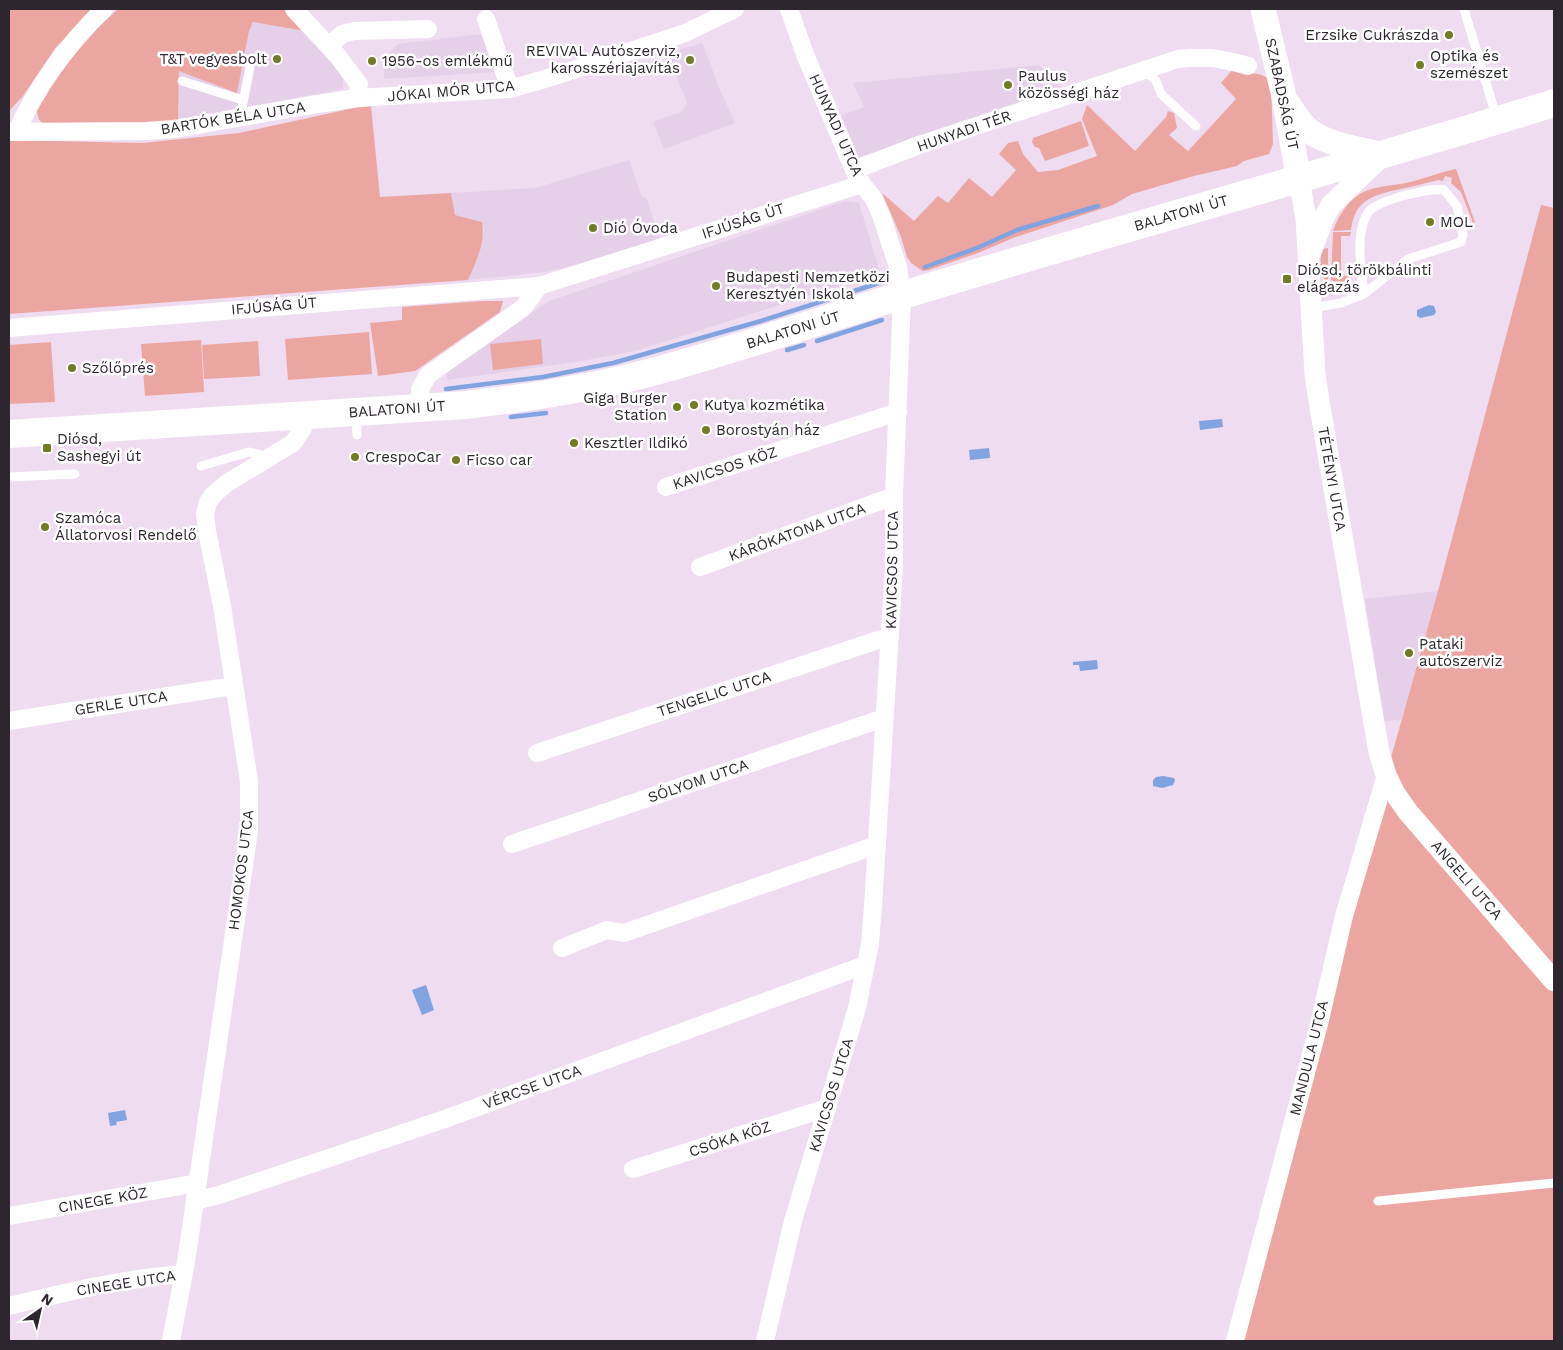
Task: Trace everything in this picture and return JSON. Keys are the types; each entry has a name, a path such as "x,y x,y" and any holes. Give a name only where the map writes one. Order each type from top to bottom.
{"main road":[{"name":"SZABADSÁG ÚT","path":"1263,9 1285,101 1299,180"},
{"path":"1285,101 1300,123 1316,135 1333,142 1383,155"},
{"name":"BALATONI ÚT","path":"9,434 301,416 356,424 421,408 513,400 574,389 645,374 902,296 1498,121 1553,109"}],"street":[{"name":"BARTÓK BÉLA UTCA","path":"13,131 56,61 104,9"},
{"path":"294,9 359,84 357,98"},
{"name":"JÓKAI MÓR UTCA","path":"357,98 510,89 685,33 735,9"},
{"name":"HUNYADI UTCA","path":"788,9 806,57 858,177 874,199 881,215 898,266 902,296"},
{"path":"484,14 510,89"},
{"path":"328,46 342,34 354,31 428,29"},
{"name":"HUNYADI TÉR","path":"858,177 919,145 1178,59 1204,56 1248,66"},
{"name":"BARTÓK BÉLA UTCA","path":"13,131 153,131 175,129 357,98"},
{"path":"1308,259 1324,217 1331,205 1383,155"},
{"name":"IFJÚSÁG ÚT","path":"9,328 539,286 858,177"},
{"name":"TÉTÉNYI UTCA","path":"1299,180 1306,218 1315,374 1368,693 1379,752 1386,775"},
{"path":"421,408 420,389 428,375 523,308 539,286"},
{"name":"KAVICSOS UTCA","path":"765,1341 793,1221 856,1008 870,944 894,567 894,496 902,296"},
{"name":"KAVICSOS KÖZ","path":"666,487 898,412"},
{"name":"HOMOKOS UTCA","path":"171,1341 184,1274 198,1183 249,830 248,781 222,606 206,532 205,514 208,502 214,494 293,443 303,428 301,416"},
{"name":"KÁRÓKATONA UTCA","path":"700,567 894,496"},
{"name":"TENGELIC UTCA","path":"537,753 890,636"},
{"name":"GERLE UTCA","path":"9,721 233,686"},
{"name":"SÓLYOM UTCA","path":"512,844 884,718"},
{"name":"ANGELI UTCA","path":"1386,775 1394,792 1408,812 1554,981"},
{"name":"MANDULA UTCA","path":"1235,1341 1319,1024 1344,916 1386,775"},
{"path":"562,948 607,930 624,933 877,845"},
{"name":"VÉRCSE UTCA","path":"195,1201 219,1196 427,1125 865,965"},
{"name":"CSÓKA KÖZ","path":"633,1170 827,1108"},
{"name":"CINEGE KÖZ","path":"9,1216 198,1183"},
{"name":"CINEGE UTCA","path":"9,1306 90,1288 151,1277 184,1274"}],"lane":[{"path":"1464,9 1498,121"},
{"path":"240,118 250,67"},
{"path":"1144,70 1156,80 1161,94 1196,126"},
{"path":"182,81 244,100"},
{"path":"1312,308 1341,303 1364,294 1408,259 1461,242 1463,236 1457,206 1444,190 1432,189 1399,197 1371,208 1365,218 1359,252 1364,294"},
{"path":"202,466 248,452 269,458"},
{"path":"9,477 75,474"},
{"path":"1378,1200 1554,1183"}],"shaded area":[{"path":"9,9 97,9 56,47 23,96 9,111"},
{"path":"118,9 285,9 305,31 253,22 249,31 237,93 179,71 178,120 163,123 44,124 39,120 36,109 42,98 66,64 90,35"},
{"path":"253,22 305,31 333,60 343,79 343,89 178,120 179,70 237,92 249,31"},
{"path":"481,34 494,72 384,79 384,59 398,44"},
{"path":"702,43 735,123 664,149 653,122 683,111 687,102 667,54"},
{"path":"1039,65 1062,89 859,157 840,116 864,107 853,83"},
{"path":"1233,69 1262,75 1271,80 1273,144 1269,154 1244,161 1237,166 1132,194 1113,205 1013,238 978,253 929,270 923,271 911,263 907,257 901,237 882,193 914,221 938,196 948,203 969,178 992,197 1016,170 999,154 1008,143 1018,141 1023,154 1038,172 1058,170 1097,156 1082,119 1087,105 1135,151 1166,117 1168,111 1174,113 1177,128 1169,135 1188,151 1236,99 1221,83"},
{"path":"371,106 380,197 451,193 455,215 482,222 483,237 477,259 468,280 9,314 9,140 142,143 239,133"},
{"path":"1081,121 1089,146 1045,161 1039,148 1035,147 1032,142 1033,138"},
{"path":"629,160 642,197 646,197 661,241 607,258 545,272 468,280 478,257 484,231 482,222 455,215 451,193 535,188"},
{"path":"1456,169 1475,222 1473,223 1461,192 1451,183 1452,178 1445,176 1443,181 1438,180 1387,192 1371,198 1365,201 1356,212 1351,230 1333,231 1344,210 1354,198 1367,190 1406,183"},
{"name":"Budapesti Nemzetközi Keresztyén Iskola","path":"845,201 859,203 879,269 877,274 635,351 582,361 448,380 445,370 549,301"},
{"path":"1541,205 1554,208 1554,1341 1235,1341 1381,793 1438,591"},
{"path":"1333,232 1351,232 1350,236 1341,236 1341,276 1352,276 1350,284 1342,289 1341,284 1331,280"},
{"path":"1328,248 1328,283 1321,272 1320,263 1322,249"},
{"path":"503,301 500,312 415,371 378,376 370,323 402,320 402,307"},
{"path":"369,332 372,374 288,380 285,339"},
{"path":"541,339 543,364 493,370 490,344"},
{"path":"201,340 204,392 145,396 141,344"},
{"path":"258,341 260,376 204,379 202,345"},
{"path":"51,342 55,402 9,404 9,345"},
{"path":"1438,591 1401,720 1384,721 1365,599"}],"water":[{"path":"1429,305 1434,306 1436,312 1434,315 1420,318 1417,316 1417,310"},
{"path":"1222,419 1223,427 1200,430 1199,421"},
{"path":"989,448 990,458 970,460 969,450"},
{"path":"1097,660 1098,669 1080,671 1079,665 1073,665 1073,662"},
{"path":"1156,777 1174,778 1173,785 1162,788 1153,786 1153,780"},
{"path":"426,985 434,1010 422,1015 412,990"},
{"path":"125,1110 127,1120 116,1122 117,1125 110,1126 108,1113"}],"waterway":[{"path":"925,267 977,248 1017,230 1098,206"},
{"path":"446,389 543,377 613,363 761,321 882,282"},
{"path":"817,341 882,320"},
{"path":"787,350 804,345"},
{"path":"511,417 546,413"}],"place":[{"name":"Erzsike Cukrászda","path":"1449,35"},
{"name":"T&T vegyesbolt","path":"277,59"},
{"name":"REVIVAL Autószerviz, karosszériajavítás","path":"690,60"},
{"name":"1956-os emlékmű","path":"372,61"},
{"name":"Optika és szemészet","path":"1420,65"},
{"name":"Paulus közösségi ház","path":"1008,85"},
{"name":"MOL","path":"1430,222"},
{"name":"Dió Óvoda","path":"593,228"},
{"name":"Diósd, törökbálinti elágazás","path":"1287,279"},
{"name":"Budapesti Nemzetközi Keresztyén Iskola","path":"716,286"},
{"name":"Szőlőprés","path":"72,368"},
{"name":"Kutya kozmétika","path":"694,405"},
{"name":"Giga Burger Station","path":"677,407"},
{"name":"Borostyán ház","path":"706,430"},
{"name":"Kesztler Ildikó","path":"574,443"},
{"name":"Diósd, Sashegyi út","path":"47,448"},
{"name":"CrespoCar","path":"355,457"},
{"name":"Ficso car","path":"456,460"},
{"name":"Szamóca Állatorvosi Rendelő","path":"45,527"},
{"name":"Pataki autószerviz","path":"1409,653"}]}
